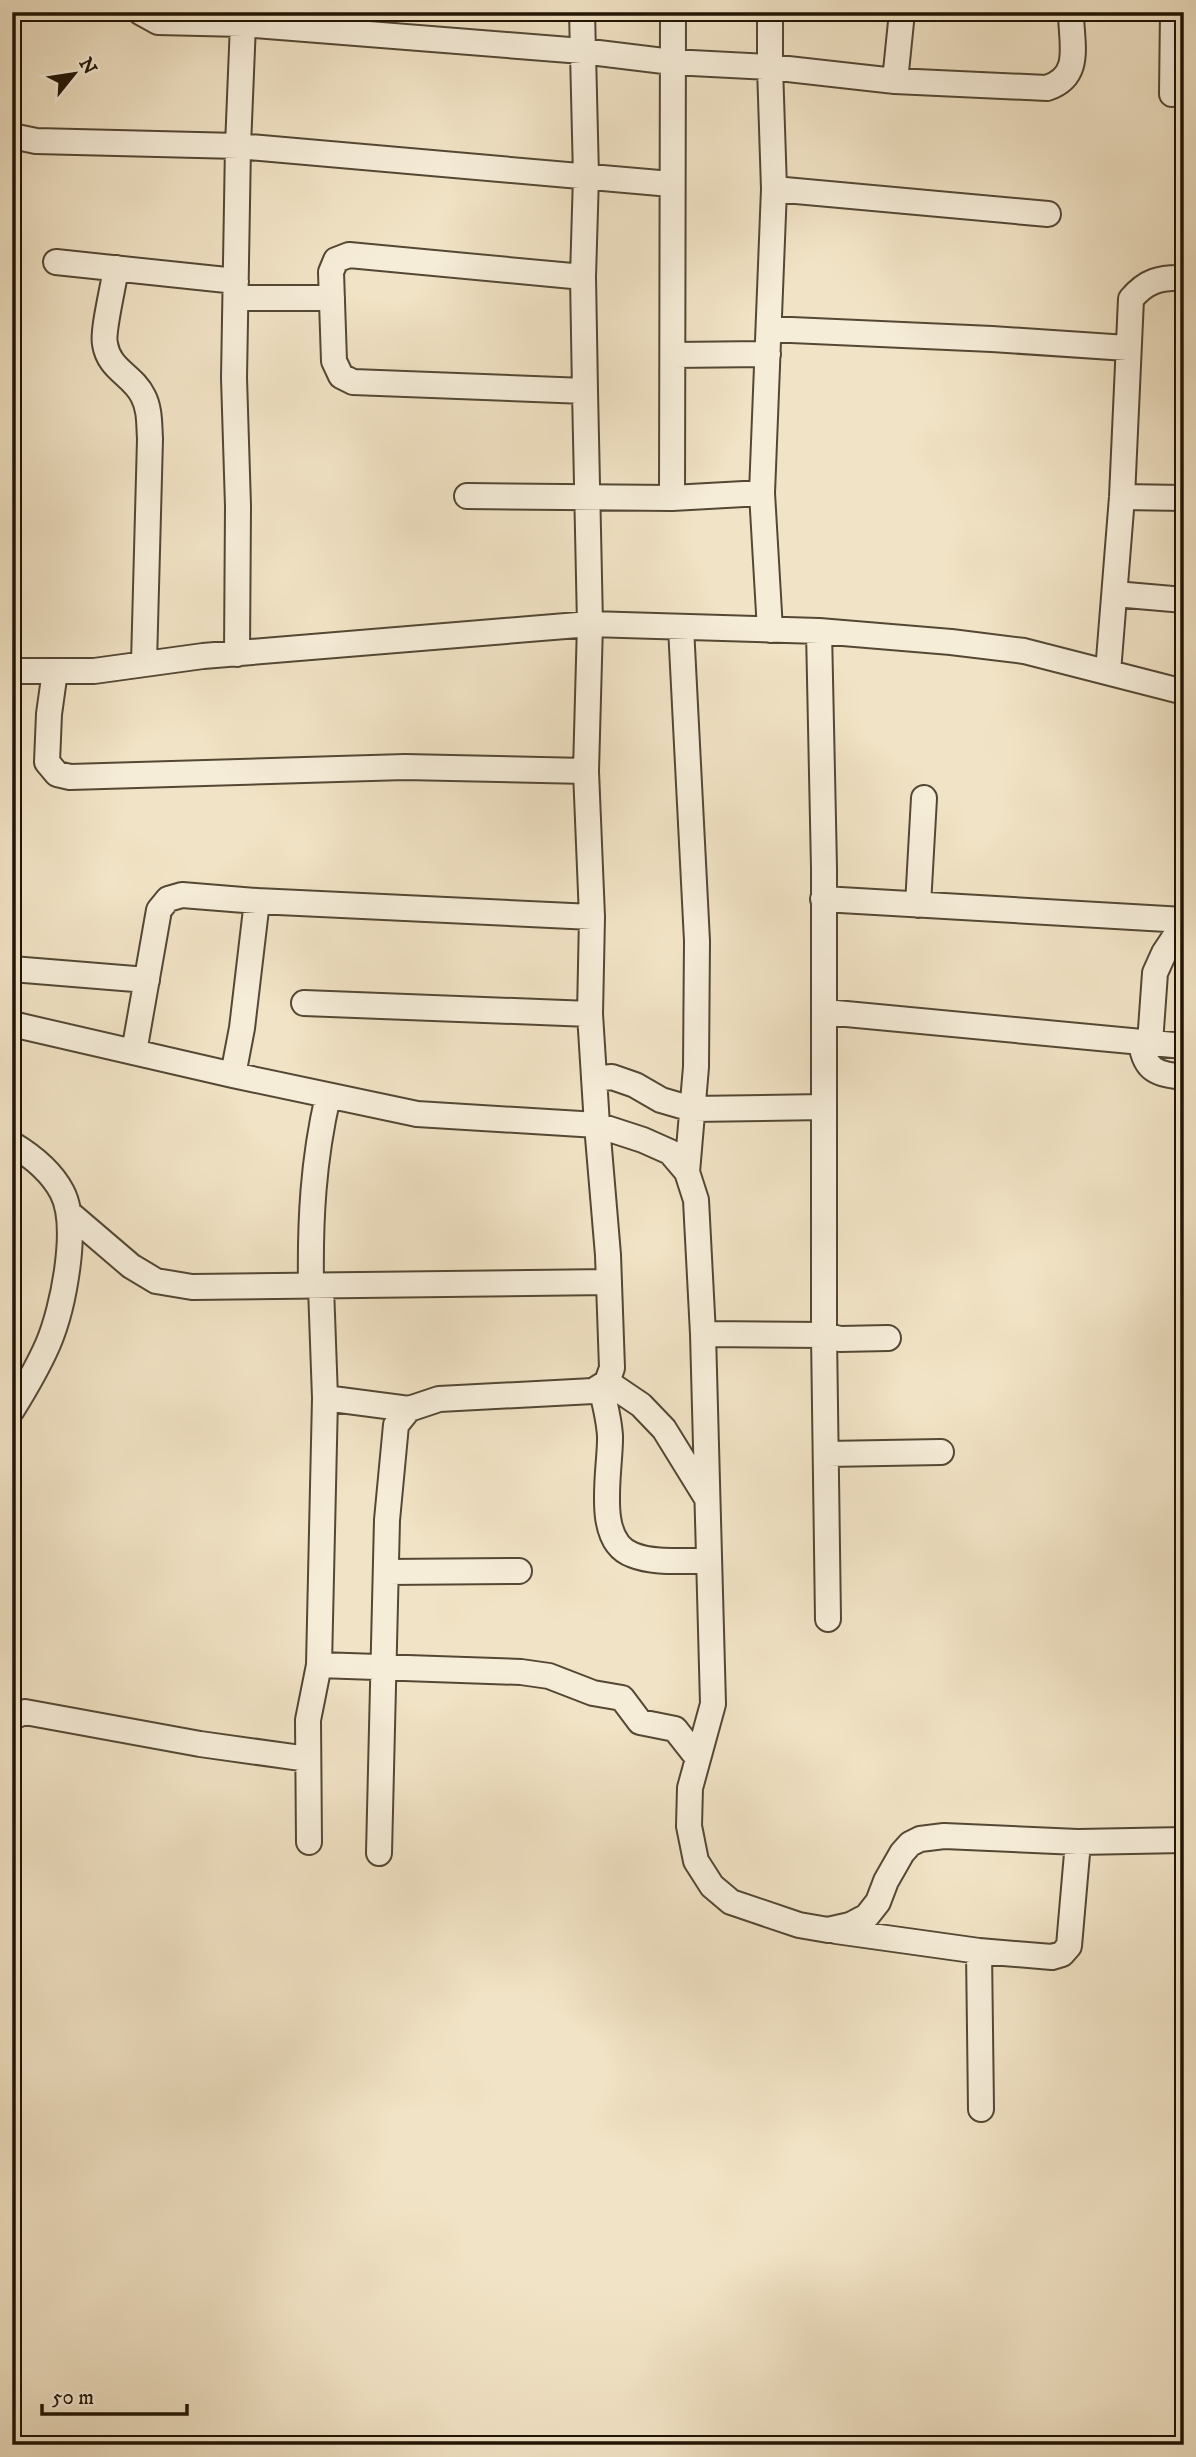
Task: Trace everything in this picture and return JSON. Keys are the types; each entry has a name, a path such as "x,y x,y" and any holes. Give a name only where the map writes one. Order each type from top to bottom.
{"street":[{"path":"140,12 158,22 243,24 582,51 672,62 770,67 895,81 1047,88 1060,84 1072,68 1070,12"},
{"path":"582,12 586,176 583,277 590,624 586,771 592,917 590,1014 609,1282 612,1368 604,1385 610,1437 608,1520 612,1535 622,1549 633,1555 648,1559 708,1561"},
{"path":"672,498 673,12"},
{"path":"770,12 774,189 762,493 770,630"},
{"path":"895,81 902,12"},
{"path":"1172,94 1173,12"},
{"path":"237,654 238,506 234,377 243,24"},
{"path":"12,136 37,141 238,146 671,184"},
{"path":"774,189 1048,214"},
{"path":"583,277 349,256 336,260 331,272 334,361 341,376 353,382 585,391"},
{"path":"56,262 117,268 236,290 332,298"},
{"path":"117,268 104,342 110,360 143,394 149,411 144,663"},
{"path":"1108,671 1122,497 1131,299 1141,286 1156,280 1184,278"},
{"path":"768,329 1127,348"},
{"path":"673,355 768,354"},
{"path":"467,496 672,498 762,493"},
{"path":"1122,497 1184,498"},
{"path":"1115,594 1184,600"},
{"path":"12,671 94,671 237,654 590,624 819,631 951,642 1012,650 1108,671 1184,692"},
{"path":"681,627 697,941 696,1067 687,1172 696,1200 703,1334 713,1704 690,1788 689,1826 696,1861 712,1886 731,1902 799,1925 979,1951 1052,1957 1062,1954 1069,1946 1078,1842"},
{"path":"819,631 824,899 824,1335 828,1619"},
{"path":"55,671 49,714 47,762 57,774 70,777 405,767 586,771"},
{"path":"918,905 924,798"},
{"path":"134,1052 159,910 168,899 182,894 257,901 592,917"},
{"path":"824,899 1184,922 1155,973 1144,1060 1150,1068 1163,1075 1184,1077"},
{"path":"233,1075 242,1028 257,901"},
{"path":"12,969 147,981"},
{"path":"304,1003 590,1014"},
{"path":"825,1012 1184,1046"},
{"path":"12,1024 417,1114 597,1125 670,1152 687,1172"},
{"path":"594,1079 612,1077 635,1085 661,1100 692,1109 824,1107"},
{"path":"309,1842 308,1720 319,1665 325,1398 310,1222 317,1143 328,1096"},
{"path":"12,1144 30,1155 52,1177 63,1193 69,1213 70,1238 62,1300 49,1342 33,1376 12,1410"},
{"path":"69,1213 131,1266 156,1281 192,1287 609,1282"},
{"path":"703,1334 888,1338"},
{"path":"325,1398 409,1409 439,1399 593,1391 604,1385"},
{"path":"604,1385 641,1405 664,1429 707,1499"},
{"path":"379,1853 387,1520 396,1424 409,1409"},
{"path":"827,1454 942,1452"},
{"path":"386,1572 519,1571"},
{"path":"319,1665 521,1672 549,1676 593,1693 622,1698 640,1722 675,1729 697,1757"},
{"path":"12,1717 25,1712 200,1745 308,1759"},
{"path":"828,1930 850,1925 867,1916 878,1902 902,1853 910,1844 920,1839 944,1836 1078,1842 1184,1840"},
{"path":"979,1951 981,2109"}]}
